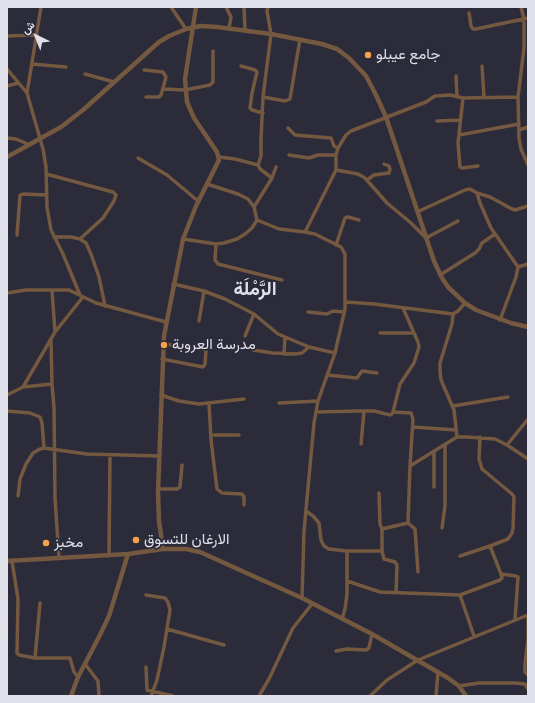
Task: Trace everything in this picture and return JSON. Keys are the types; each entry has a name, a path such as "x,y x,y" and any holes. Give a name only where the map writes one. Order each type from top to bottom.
{"street":[{"path":"27,93 41,7"},
{"path":"171,7 186,29"},
{"path":"163,549 159,521 158,489 162,359 166,322 183,239 198,202 217,165 219,157 190,111 185,90 185,79 196,7"},
{"path":"226,7 231,17 229,28"},
{"path":"244,7 245,30"},
{"path":"258,165 261,156 263,97 271,34 267,11 268,7"},
{"path":"521,7 526,19 518,97 519,130 521,149 528,165"},
{"path":"469,13 471,26 476,29 526,19"},
{"path":"7,157 41,139 70,121 159,42 169,36 194,26 245,30 322,44 349,58 366,76 386,118 434,261 440,275 448,287 464,303 476,310 500,320 528,327"},
{"path":"7,36 37,35"},
{"path":"263,97 285,101 290,99 300,39"},
{"path":"524,48 528,50"},
{"path":"163,89 185,90 207,86 213,82 213,51"},
{"path":"32,64 66,67"},
{"path":"241,66 257,72 250,108 263,113"},
{"path":"482,66 484,98"},
{"path":"7,69 27,93 41,139 46,174 46,195 49,221 54,238 82,296"},
{"path":"144,70 164,73 166,76 160,96 146,97"},
{"path":"86,74 114,82"},
{"path":"456,76 457,96"},
{"path":"7,86 18,83"},
{"path":"305,232 336,170 336,155 338,148 346,135 351,131 426,102 435,96 457,96 463,98 518,97"},
{"path":"463,98 458,144 460,167 478,166"},
{"path":"437,121 460,120"},
{"path":"459,135 519,124"},
{"path":"519,130 528,127"},
{"path":"288,128 295,135 331,138 334,146 338,148"},
{"path":"7,138 16,139 30,145"},
{"path":"289,155 309,158 336,155"},
{"path":"219,157 235,159 258,165 260,169 272,178"},
{"path":"138,158 167,175 198,202"},
{"path":"367,180 374,175 389,172 390,169 384,164"},
{"path":"254,207 272,178 276,167"},
{"path":"336,170 358,174 367,180 387,203 426,238"},
{"path":"46,174 113,192 116,195 114,201 103,218 80,239"},
{"path":"183,239 216,244 231,241 245,234 252,228 257,220 251,201 245,197 207,184"},
{"path":"417,212 470,189 490,197 515,210 528,206"},
{"path":"477,193 480,203 495,234 518,267 516,277 500,320"},
{"path":"17,235 20,195 46,195"},
{"path":"336,245 345,218 348,217 359,220"},
{"path":"257,220 279,229 305,232 321,237 341,247 344,254 346,302 335,353 318,401 316,412 306,511 302,598"},
{"path":"426,238 458,221"},
{"path":"440,275 475,253 482,243 495,234"},
{"path":"54,238 71,237 80,239 87,246 95,265 105,306"},
{"path":"216,244 216,260 218,264 282,280"},
{"path":"518,267 528,264"},
{"path":"173,284 204,291 225,299 254,314 278,334 309,348 335,353"},
{"path":"7,293 26,290 69,290 105,306 166,322"},
{"path":"52,290 55,332"},
{"path":"199,321 204,291"},
{"path":"23,387 40,355 82,296"},
{"path":"346,302 453,314 458,311 464,303"},
{"path":"393,412 400,384 414,363 419,344 403,308"},
{"path":"308,312 328,314 333,311 344,312"},
{"path":"245,336 254,314"},
{"path":"453,314 452,324 440,363 440,372 441,380 453,406 457,437"},
{"path":"380,333 413,333"},
{"path":"284,354 285,337"},
{"path":"51,340 59,558"},
{"path":"162,359 203,367 205,364 206,352 204,349 163,344"},
{"path":"254,350 284,354 302,353 309,348"},
{"path":"328,375 357,378 362,370 377,373"},
{"path":"7,395 23,387 52,384"},
{"path":"161,395 193,403 209,403 244,399"},
{"path":"453,406 508,397"},
{"path":"279,403 318,401"},
{"path":"209,403 217,489 222,493 242,494 244,497 244,505"},
{"path":"7,411 30,413 40,417 42,423 44,448"},
{"path":"361,444 364,411"},
{"path":"316,412 364,411 390,415 393,412 412,414 413,427 408,523"},
{"path":"507,445 528,419"},
{"path":"413,427 456,430"},
{"path":"211,435 239,435"},
{"path":"410,466 457,437 480,437 495,439 528,458"},
{"path":"460,556 504,541 512,533 514,500 512,494 487,474 481,466 480,437"},
{"path":"442,528 445,502 445,444"},
{"path":"18,496 20,479 28,460 35,451 44,448 87,454 159,456"},
{"path":"434,451 434,487"},
{"path":"109,555 110,454"},
{"path":"158,489 177,489 180,487 182,465"},
{"path":"379,493 382,551 384,559 395,562 397,565 396,593"},
{"path":"306,511 319,523 321,540 324,546 329,549 348,551 382,551"},
{"path":"382,530 408,523"},
{"path":"408,523 415,529 418,572"},
{"path":"347,581 376,591 460,595 502,578 490,546"},
{"path":"78,677 74,672 70,658 35,658 19,655 16,652 18,599 9,561 128,554 163,549 186,549 206,554 302,598 372,634 438,672 459,686 466,696"},
{"path":"342,619 347,602 348,551"},
{"path":"71,696 78,677 109,616 128,554"},
{"path":"501,574 518,577 515,620"},
{"path":"146,595 162,597 167,600 170,610 159,669 152,694"},
{"path":"460,595 474,636"},
{"path":"35,658 40,604"},
{"path":"259,696 269,679 293,628 312,604"},
{"path":"370,696 387,680 418,660 528,615 528,638 525,672 528,675"},
{"path":"167,629 224,645"},
{"path":"336,651 347,649 366,650 369,648 372,634"},
{"path":"85,664 98,681 99,696"},
{"path":"146,667 147,690 152,694 173,696"},
{"path":"436,696 438,672"},
{"path":"459,686 479,683 515,683 525,684 528,688"}],"place":[{"name":"جامع عيبلو","path":"368,55"},
{"name":"مدرسة العروبة","path":"164,345"},
{"name":"الارغان للتسوق","path":"136,540"},
{"name":"مخبز","path":"46,543"}],"district":[{"name":"الرَّمْلَة","path":"255,289"}]}
